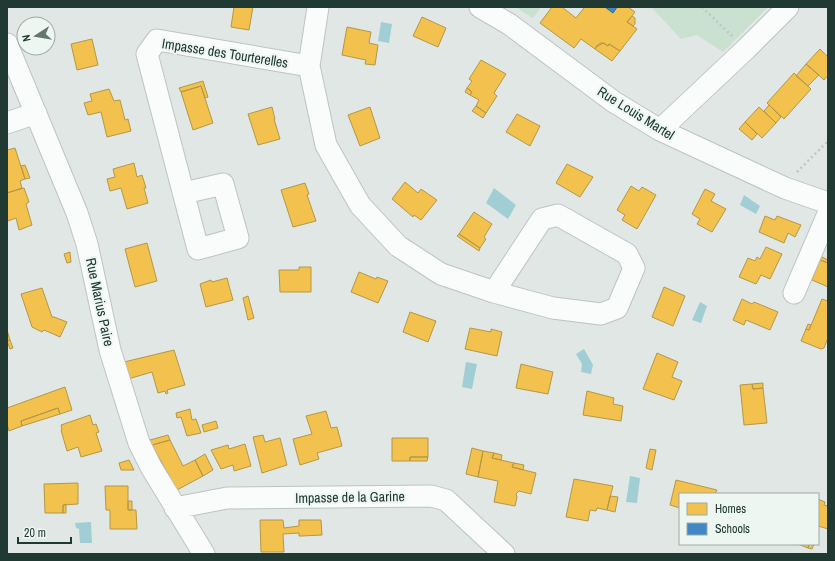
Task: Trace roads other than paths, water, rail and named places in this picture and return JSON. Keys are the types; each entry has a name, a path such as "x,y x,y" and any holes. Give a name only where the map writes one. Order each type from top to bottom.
{"street":[{"path":"318,7 309,66 326,145 360,206 398,246 441,274 494,292 553,308 601,314 617,308 634,268 628,254 558,215 542,219 494,292"},
{"name":"Rue Louis Martel","path":"480,7 509,24 614,102 660,130 785,188 828,203"},
{"path":"660,130 788,7"},
{"name":"Impasse des Tourterelles","path":"184,193 146,54 158,40 309,66"},
{"name":"Rue Marius Paire","path":"7,44 15,87 36,113 77,213 87,244 110,350 138,443 175,508 204,554"},
{"path":"7,123 36,113"},
{"path":"794,293 828,214"},
{"name":"Impasse de la Garine","path":"175,508 227,498 431,496 446,500 504,554"}],"water":[{"path":"381,22 392,24 389,43 378,41"},
{"path":"494,188 516,205 508,219 486,203"},
{"path":"744,195 760,206 756,214 740,205"},
{"path":"700,302 707,306 701,323 692,320"},
{"path":"584,349 593,365 591,374 581,372 582,364 576,354"},
{"path":"466,362 477,364 472,389 462,387"},
{"path":"630,476 640,478 637,503 626,502"},
{"path":"91,522 92,543 80,543 79,529 76,528 75,523"}]}
